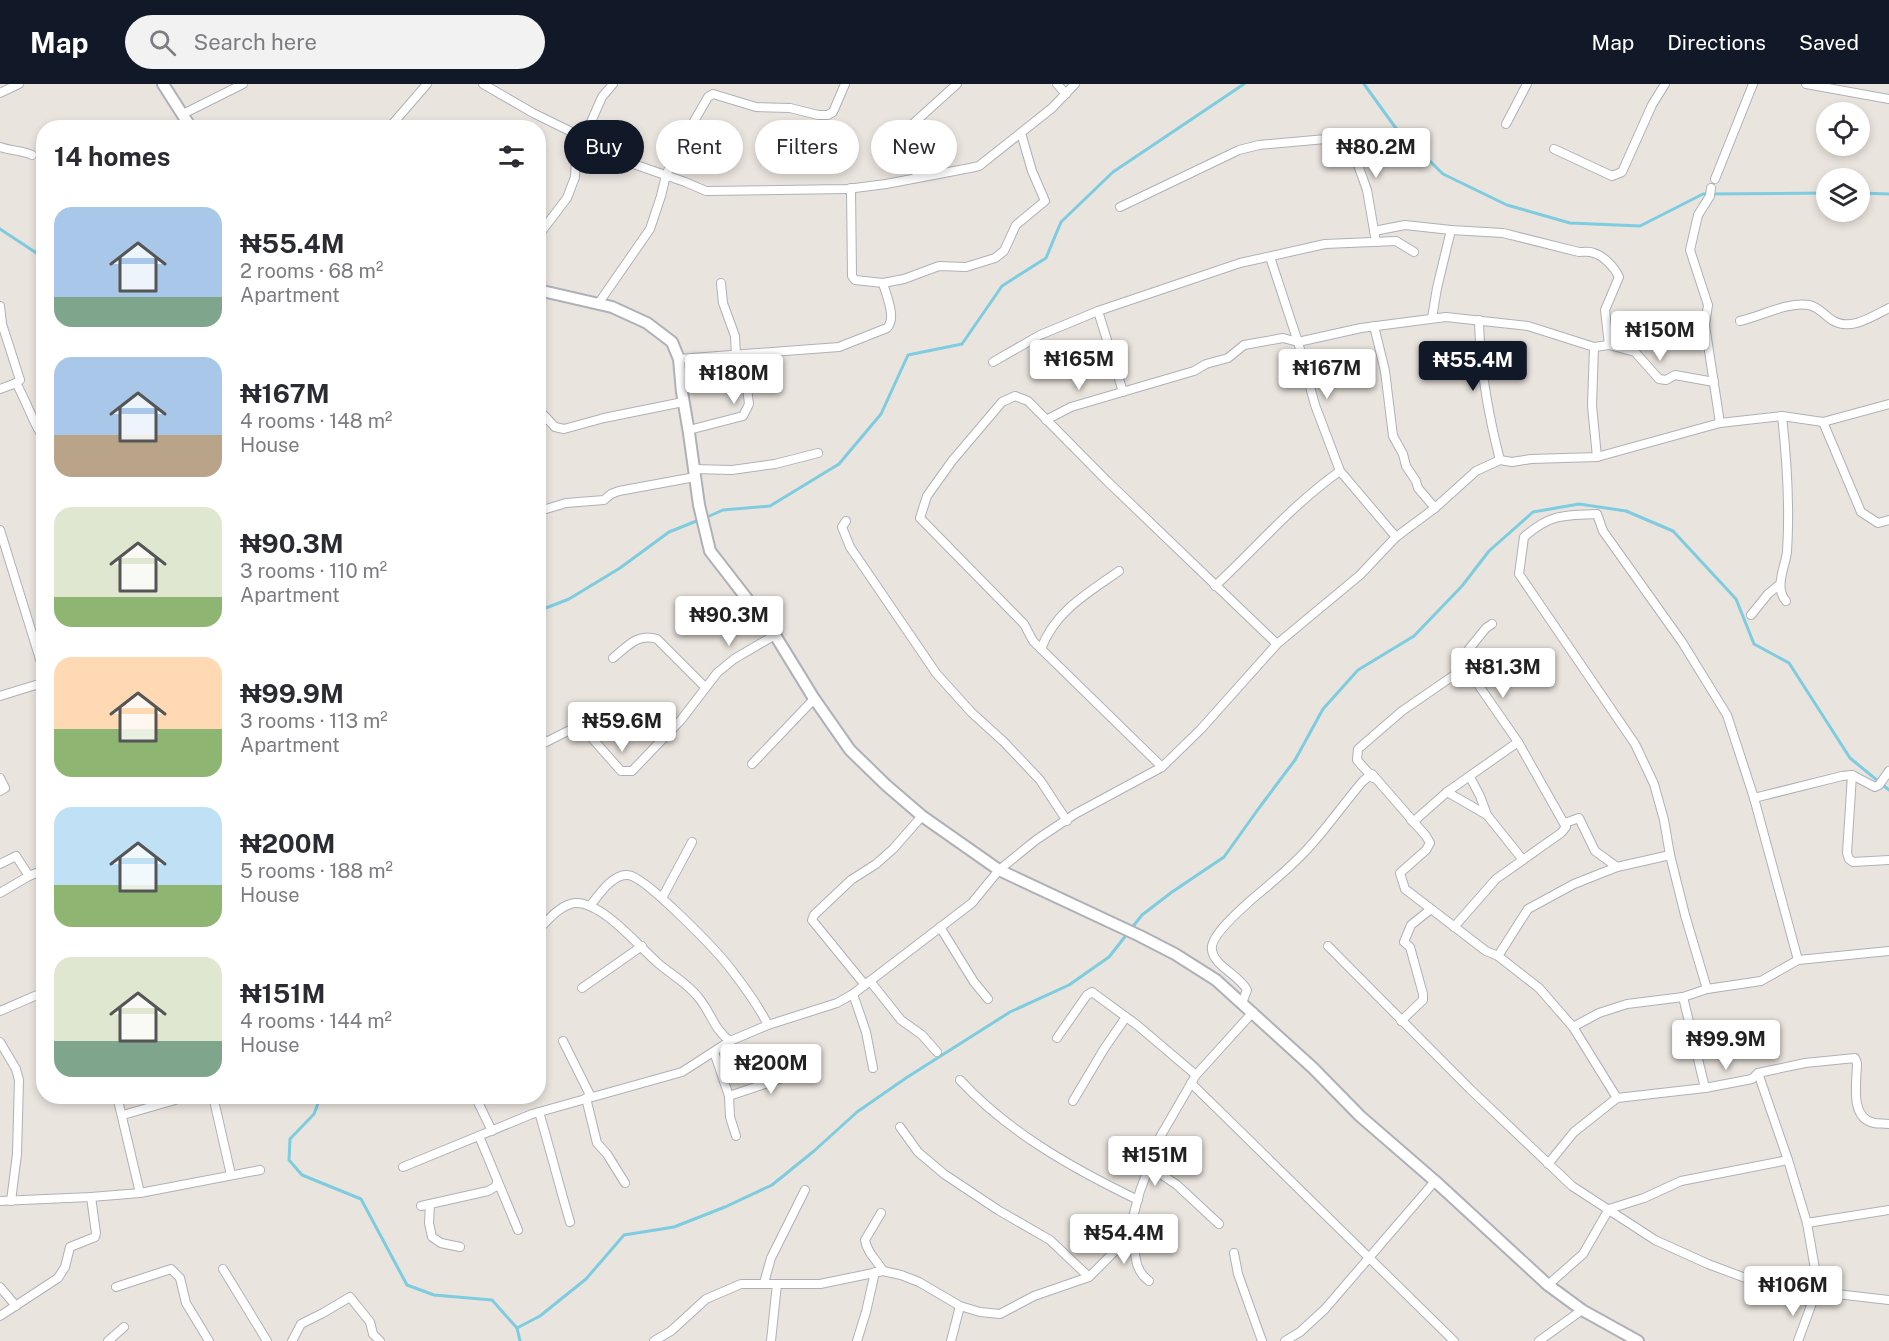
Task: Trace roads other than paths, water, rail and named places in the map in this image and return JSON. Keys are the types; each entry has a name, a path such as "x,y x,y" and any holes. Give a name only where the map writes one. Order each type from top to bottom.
{"street":[{"path":"0,93 19,84"},
{"path":"164,84 186,120"},
{"path":"188,120 233,86 243,84"},
{"path":"396,120 427,84"},
{"path":"483,84 564,128"},
{"path":"592,120 602,97 613,84"},
{"path":"598,304 650,229 666,175 703,103 713,94 756,107 790,108 818,115 828,115 833,112 845,84"},
{"path":"919,177 915,168 899,151 896,139 957,84"},
{"path":"1057,84 1066,94"},
{"path":"644,167 706,191 851,188 979,166 1052,108 1075,84"},
{"path":"1506,124 1527,84"},
{"path":"1554,149 1612,176 1622,172 1652,105 1665,84"},
{"path":"1715,179 1753,84"},
{"path":"1806,84 1889,99"},
{"path":"851,188 852,276 855,280 883,283 904,279 939,266 966,267 995,258 1004,251 1016,225 1045,201 1032,171 1021,133"},
{"path":"1120,207 1239,150 1259,145 1348,137 1367,190 1376,242"},
{"path":"0,147 22,150 32,155"},
{"path":"546,226 567,198 575,174"},
{"path":"1711,188 1710,196 1698,215 1690,250 1708,305 1705,326 1720,423"},
{"path":"1374,231 1405,225 1451,231 1503,233 1579,252 1591,251 1616,271 1619,278 1605,310 1609,345"},
{"path":"1432,318 1451,231"},
{"path":"993,362 1040,335 1098,311 1240,263 1325,244 1396,241 1414,252"},
{"path":"1270,257 1298,342 1315,405 1340,471 1396,537"},
{"path":"689,430 743,416 748,404 735,336 723,303 721,283"},
{"path":"680,359 839,347 887,328 891,324 892,318 883,283"},
{"path":"546,292 612,307 647,323 672,342 680,359 683,402 699,505 710,550 775,634 814,699 850,750 922,816 999,870 1140,936 1175,954 1215,980 1313,1068 1360,1116 1548,1285 1582,1310 1638,1341"},
{"path":"1740,321 1778,309 1807,305 1823,312 1834,322 1848,325 1889,308"},
{"path":"0,389 20,380 2,324 1,310"},
{"path":"1098,311 1123,392"},
{"path":"1046,420 1071,407 1194,371 1206,364 1228,357 1245,345 1283,338 1298,342 1374,326 1432,318 1479,320 1528,326 1594,346 1609,345 1635,351 1659,379 1666,380 1675,375 1714,382"},
{"path":"1479,320 1480,353 1489,417 1500,460"},
{"path":"1374,326 1385,371 1393,436 1418,488 1435,508"},
{"path":"1594,346 1592,406 1597,457"},
{"path":"16,383 26,400 36,427"},
{"path":"1162,767 1033,641 1024,624 920,518 927,496 952,461 1002,402 1015,396 1028,401 1276,645"},
{"path":"546,417 555,427 564,429 604,418 683,402"},
{"path":"403,1167 539,1112 682,1072 730,1041 768,1025 837,1003 853,994 972,903 999,870 1036,840 1162,767 1201,729 1276,645 1360,575 1396,537 1435,508 1476,471 1500,460 1512,462 1531,459 1597,457 1720,423 1782,416 1823,422 1889,404"},
{"path":"1751,615 1779,584 1785,565 1788,516 1787,468 1782,416"},
{"path":"1823,422 1861,512 1878,523 1889,521"},
{"path":"546,509 566,503 604,500 619,491 695,473 775,464 818,453"},
{"path":"1215,586 1252,552 1282,519 1315,489 1340,471"},
{"path":"1707,989 1685,915 1654,784 1635,744 1519,574 1524,537 1548,519 1566,515 1597,514 1603,531 1682,642 1727,714 1754,798 1798,960"},
{"path":"846,521 842,527 850,547 925,658 972,712 1040,780 1067,820"},
{"path":"0,530 36,653"},
{"path":"1041,649 1046,636 1071,604 1119,572"},
{"path":"1779,584 1782,597 1786,601"},
{"path":"1454,927 1496,879 1561,833 1566,827 1518,742 1468,670 1469,650 1492,624"},
{"path":"546,742 574,728 583,728 621,771 632,771 681,720 717,673 734,659 775,634"},
{"path":"613,658 640,637 648,636 657,639 705,687"},
{"path":"1468,670 1463,669 1402,711 1358,749 1357,760 1430,843 1426,850 1400,873 1405,889 1539,988 1573,1027 1617,1098"},
{"path":"0,696 36,685"},
{"path":"752,765 814,699"},
{"path":"1413,822 1447,792 1518,742"},
{"path":"1754,798 1852,775 1875,787 1889,771"},
{"path":"1242,1003 1247,996 1244,984 1218,962 1212,952 1212,944 1241,909 1311,846 1363,781 1372,774 1413,822"},
{"path":"1852,775 1847,852 1849,859 1853,862 1889,860"},
{"path":"1470,777 1487,815 1523,860"},
{"path":"0,778 5,788 0,791"},
{"path":"1447,792 1487,815"},
{"path":"922,816 893,849 876,864 851,880 814,915 812,920 901,1020 922,1035 937,1053"},
{"path":"1564,823 1579,818 1595,851 1617,867"},
{"path":"662,897 693,842"},
{"path":"1498,956 1528,909 1574,884 1617,867 1670,855"},
{"path":"0,864 16,856 29,876"},
{"path":"0,893 36,873"},
{"path":"590,906 603,889 625,875 630,874 644,883 662,897 728,966 762,1011 768,1025"},
{"path":"546,923 564,906 577,903 590,906 606,916 698,996 720,1034 730,1041"},
{"path":"1401,1021 1423,1000 1410,947 1404,942 1411,924 1431,909"},
{"path":"940,927 974,982 988,999"},
{"path":"582,988 642,946"},
{"path":"1328,946 1401,1021 1572,1186 1655,1240 1708,1264 1812,1303"},
{"path":"1573,1027 1599,1013 1627,1004 1683,997 1707,989 1761,981 1798,960 1889,951"},
{"path":"1057,1038 1087,994 1092,992 1196,1075"},
{"path":"853,994 866,1032 873,1068"},
{"path":"0,1011 36,995"},
{"path":"1683,997 1705,1088"},
{"path":"654,1341 671,1331 706,1299 741,1284 820,1284 879,1272 901,1275 919,1282 960,1306 980,1312 999,1314 1034,1296 1089,1276 1127,1239 1160,1137 1191,1083 1253,1012"},
{"path":"1073,1101 1126,1017"},
{"path":"563,1041 588,1098 597,1143 607,1154 625,1183"},
{"path":"0,1042 16,1069 19,1080 17,1154 11,1201"},
{"path":"714,1052 729,1096 730,1117 736,1136"},
{"path":"1548,1164 1574,1132 1617,1098 1705,1088 1752,1079 1758,1073 1805,1063 1855,1058 1857,1107 1865,1119 1874,1123 1889,1124"},
{"path":"0,1059 10,1060"},
{"path":"729,1096 803,1071"},
{"path":"1758,1073 1807,1223 1819,1292 1812,1303 1798,1341"},
{"path":"960,1080 978,1100 1041,1148 1138,1200"},
{"path":"1191,1083 1454,1341"},
{"path":"120,1104 141,1193"},
{"path":"123,1115 161,1104"},
{"path":"215,1104 231,1175"},
{"path":"479,1104 492,1131"},
{"path":"539,1112 570,1222"},
{"path":"900,1127 918,1152 944,1174 998,1210 1050,1240 1089,1276"},
{"path":"479,1136 518,1230"},
{"path":"1548,1285 1584,1254 1609,1209 1644,1198 1681,1181 1788,1160"},
{"path":"1149,1166 1177,1185 1219,1224"},
{"path":"0,1202 141,1193 260,1170"},
{"path":"1285,1341 1300,1332 1325,1309 1435,1181"},
{"path":"460,1247 441,1243 432,1237 425,1205 488,1191 497,1183"},
{"path":"764,1283 771,1258 805,1190"},
{"path":"0,1316 58,1278 65,1267 70,1247 95,1237 91,1197"},
{"path":"1807,1223 1889,1210"},
{"path":"857,1341 879,1272 877,1259 869,1253 865,1240 881,1213"},
{"path":"1130,1227 1134,1237 1140,1274 1149,1281"},
{"path":"1234,1253 1238,1274 1262,1341"},
{"path":"116,1287 171,1269 180,1278 186,1304 209,1341"},
{"path":"222,1269 267,1341"},
{"path":"771,1341 777,1284"},
{"path":"0,1287 16,1306"},
{"path":"1819,1292 1889,1300"},
{"path":"292,1341 301,1324 350,1297 370,1322 373,1334 380,1341"},
{"path":"951,1341 960,1306"},
{"path":"1539,1341 1582,1310"},
{"path":"108,1341 124,1327"}],"waterway":[{"path":"705,518 723,510 770,506 839,464 881,414 908,355 962,344 1002,286 1046,258 1061,222 1113,172 1244,84"},
{"path":"1364,84 1395,127 1443,174 1507,205 1570,223 1640,226 1703,194 1816,193"},
{"path":"1870,193 1889,194"},
{"path":"0,229 36,253"},
{"path":"517,1328 540,1316 586,1279 624,1235 674,1227 772,1185 857,1112 906,1078 1010,1012 1069,985 1109,957 1142,915 1224,857 1295,760 1323,709 1358,670 1414,636 1462,586 1489,551 1533,512 1579,504 1626,511 1673,531 1736,599 1754,644 1789,663 1850,758 1889,790"},
{"path":"546,608 569,599 620,568 669,532 699,520"},
{"path":"318,1104 314,1114 290,1139 289,1160 302,1175 361,1199 407,1285 434,1295 492,1300 517,1328 520,1341"}]}
